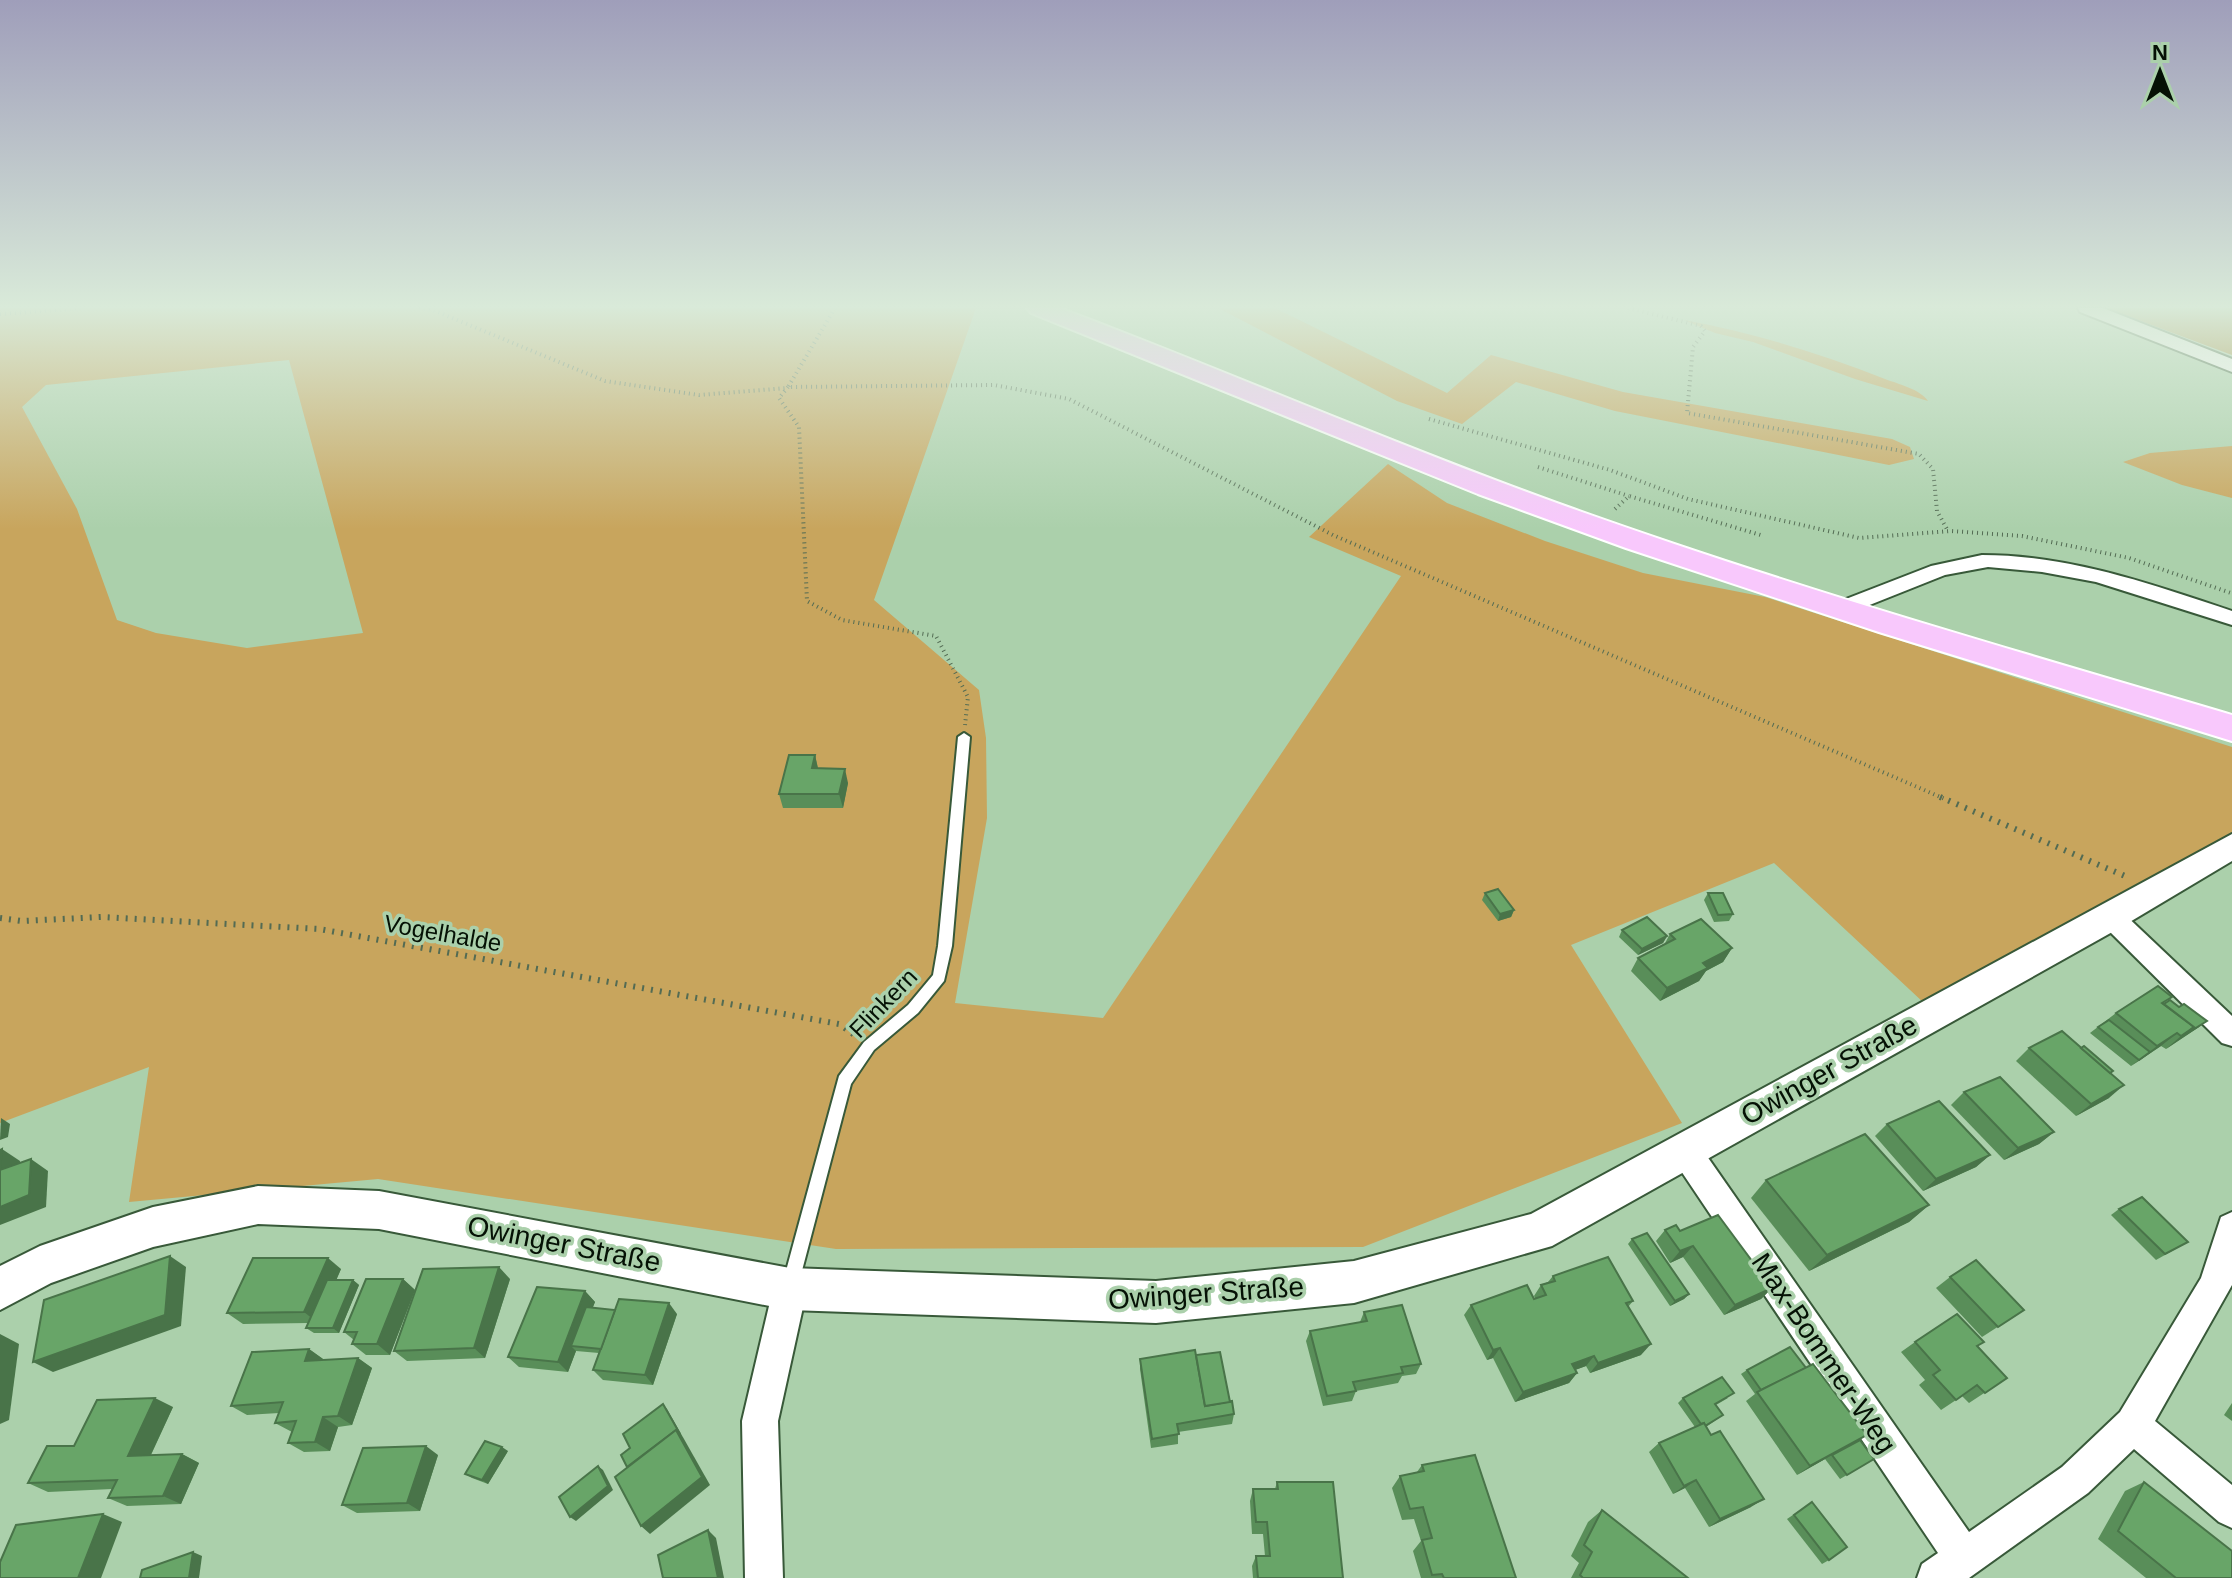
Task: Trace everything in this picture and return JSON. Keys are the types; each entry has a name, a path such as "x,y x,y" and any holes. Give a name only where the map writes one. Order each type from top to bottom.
{"main road":[{"path":"1220,382 1555,513 1840,609 2232,728"}],"street":[{"path":"1840,609 1886,593 1912,578 1975,561 2055,565 2136,586 2232,618"},
{"name":"Owinger Straße","path":"0,1289 40,1266 153,1227 258,1205 379,1210 790,1289 1156,1302 1354,1282 1538,1232 2111,917 2232,846"},
{"path":"2111,917 2232,1034"},
{"name":"Max-Bommer-Weg","path":"1684,1149 1950,1567 2075,1480 2133,1425 2215,1285 2232,1228"},
{"path":"764,1578 760,1421 790,1289"},
{"path":"2133,1425 2232,1509"}],"lane":[{"name":"Flinkern","path":"790,1289 844,1081 869,1046 913,1009 939,977 945,946 964,737"}],"path":[{"path":"609,382 699,395 788,387 994,385 1069,399 1333,535 2154,890"},
{"path":"791,382 779,398 799,427 807,601 842,620 936,636 968,697 964,737"},
{"path":"1690,382 1687,413 1919,454 1933,469 1937,511 1948,531"},
{"path":"1429,419 1610,470 1688,499 1859,538"},
{"path":"1538,467 1764,536"},
{"path":"1612,513 1629,496"},
{"name":"Vogelhalde","path":"0,918 22,921 101,917 319,929 839,1024 869,1046"}],"shaded area":[{"path":"0,382 79,382 46,385 22,407 77,509 117,620 156,633 247,648 363,633 295,382 950,382 874,600 979,690 986,738 987,818 955,1003 1103,1018 1401,576 1309,537 1388,464 1447,503 1545,541 1643,573 1765,597 2232,747 2232,837 1924,1003 1774,863 1571,945 1682,1123 1363,1247 836,1249 378,1179 129,1202 149,1067 0,1123"},
{"path":"1360,382 1424,382 1447,393 1460,382 1586,382 1623,392 1892,439 1910,447 1914,459 1889,465 1615,411 1516,382 1462,424 1397,401"},
{"path":"1864,382 1893,382 1920,393 1928,401"},
{"path":"2232,446 2232,498 2182,485 2123,462 2150,453"}],"building":[{"path":"789,755 815,755 812,768 845,769 839,794 779,794"},
{"path":"1498,889 1514,910 1500,914 1485,893"},
{"path":"1708,893 1723,893 1733,914 1718,915"},
{"path":"1647,917 1667,936 1642,949 1622,930"},
{"path":"1701,919 1732,948 1703,963 1708,968 1667,988 1638,958 1675,939 1670,934"},
{"path":"2158,986 2172,997 2162,1003 2194,1027 2181,1036 2177,1033 2157,1046 2116,1013"},
{"path":"2170,1000 2179,1007 2184,1004 2207,1021 2186,1034 2194,1027 2164,1004"},
{"path":"2109,1020 2150,1052 2139,1060 2098,1027"},
{"path":"2062,1031 2124,1085 2091,1104 2029,1048"},
{"path":"2084,1046 2113,1071 2110,1073 2081,1048"},
{"path":"2000,1077 2054,1132 2018,1148 1964,1092"},
{"path":"1939,1101 1990,1155 1936,1179 1887,1124"},
{"path":"1865,1134 1929,1205 1827,1255 1766,1180"},
{"path":"31,1159 29,1195 0,1207 0,1170"},
{"path":"2142,1197 2188,1242 2165,1254 2119,1209"},
{"path":"1718,1215 1772,1288 1735,1305 1693,1246 1680,1251 1665,1230 1676,1225 1680,1231"},
{"path":"1647,1233 1689,1294 1675,1301 1632,1239"},
{"path":"170,1256 165,1315 33,1362 44,1300"},
{"path":"1608,1257 1633,1301 1626,1303 1651,1344 1598,1363 1594,1356 1572,1364 1577,1373 1523,1392 1500,1348 1493,1350 1471,1305 1527,1285 1534,1299 1546,1295 1541,1285 1555,1281 1553,1276"},
{"path":"253,1258 328,1258 304,1312 227,1313"},
{"path":"1976,1260 2024,1310 1998,1327 1950,1277"},
{"path":"499,1267 474,1348 394,1351 423,1269"},
{"path":"366,1279 403,1279 377,1344 352,1344 357,1332 344,1332"},
{"path":"327,1280 353,1280 333,1328 306,1328"},
{"path":"537,1287 585,1291 558,1362 508,1357"},
{"path":"619,1299 669,1303 645,1375 593,1370"},
{"path":"1402,1305 1421,1364 1401,1367 1403,1373 1353,1382 1356,1391 1327,1396 1310,1331 1367,1321 1364,1312"},
{"path":"586,1307 615,1310 601,1349 571,1346"},
{"path":"1957,1314 1984,1342 1977,1346 2007,1378 1985,1393 1977,1385 1956,1400 1933,1375 1940,1370 1915,1342"},
{"path":"1790,1347 1806,1368 1761,1390 1747,1370"},
{"path":"309,1349 305,1361 358,1358 338,1416 323,1417 315,1442 288,1443 296,1421 275,1423 283,1402 231,1406 252,1352"},
{"path":"1195,1350 1205,1406 1232,1401 1234,1414 1177,1424 1179,1434 1152,1439 1140,1359"},
{"path":"1220,1352 1230,1402 1205,1406 1196,1355"},
{"path":"1813,1364 1867,1435 1810,1466 1757,1392"},
{"path":"1722,1377 1734,1393 1715,1404 1723,1415 1705,1426 1683,1398"},
{"path":"155,1398 128,1456 182,1454 163,1496 108,1498 117,1480 28,1483 47,1446 74,1446 97,1400"},
{"path":"663,1404 680,1434 676,1430 627,1467 621,1455 630,1448 623,1434"},
{"path":"1704,1423 1711,1435 1720,1431 1764,1499 1720,1519 1696,1480 1684,1486 1659,1443"},
{"path":"676,1430 702,1477 641,1526 615,1477"},
{"path":"1860,1440 1874,1459 1847,1475 1832,1455"},
{"path":"485,1441 502,1447 482,1480 465,1474"},
{"path":"426,1446 407,1503 342,1505 363,1448"},
{"path":"1475,1455 1516,1578 1444,1578 1442,1574 1432,1575 1422,1540 1432,1538 1423,1507 1410,1509 1400,1476 1424,1471 1422,1465"},
{"path":"598,1466 608,1486 570,1517 559,1497"},
{"path":"1277,1482 1333,1482 1343,1578 1258,1578 1256,1556 1270,1556 1267,1522 1256,1522 1253,1489 1278,1489"},
{"path":"2144,1482 2232,1551 2232,1578 2176,1578 2118,1531"},
{"path":"1812,1502 1847,1547 1829,1560 1794,1515"},
{"path":"1602,1510 1688,1578 1583,1578 1580,1575 1592,1552 1584,1545"},
{"path":"103,1514 78,1578 0,1578 0,1562 16,1525"},
{"path":"708,1530 718,1578 663,1578 658,1555"},
{"path":"193,1552 189,1578 140,1578 142,1570"}]}
